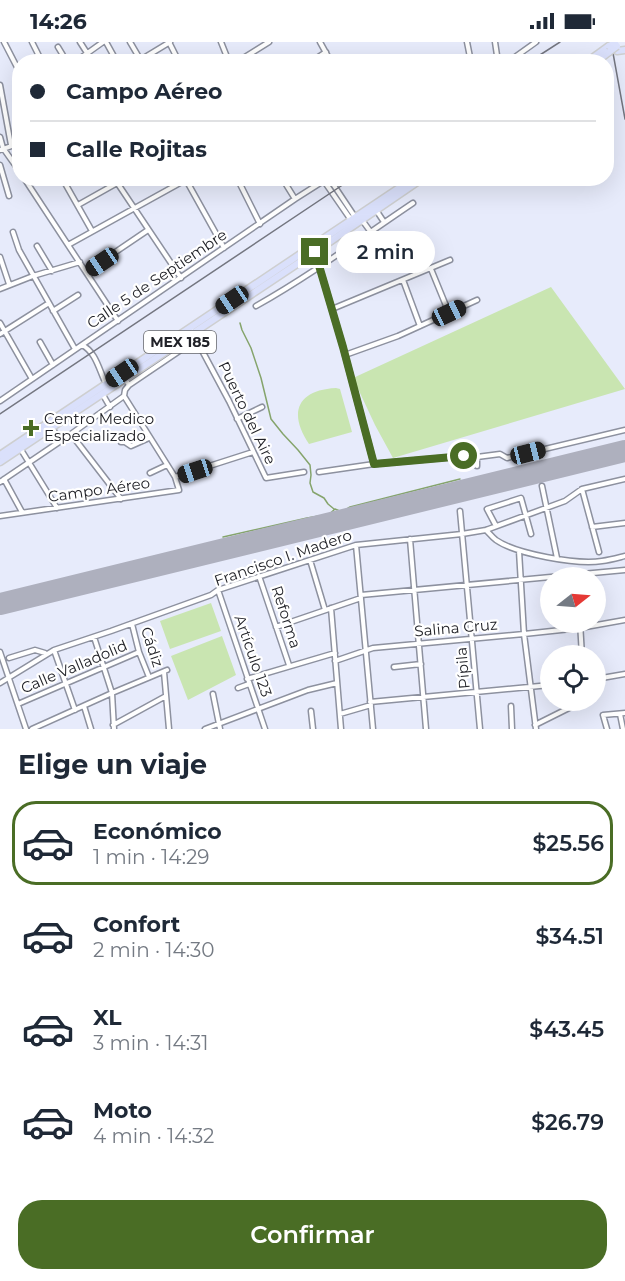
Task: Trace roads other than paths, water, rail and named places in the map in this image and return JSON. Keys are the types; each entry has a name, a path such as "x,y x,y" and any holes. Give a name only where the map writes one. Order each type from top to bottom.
{"main road":[{"path":"612,49 623,42"},
{"path":"612,49 625,50"},
{"name":"MEX 185","path":"0,454 52,428 103,395 315,252 403,186"},
{"name":"MEX 185","path":"194,333 411,186"},
{"name":"MEX 185","path":"0,462 106,384 126,379"}],"street":[{"path":"4,42 12,58"},
{"path":"80,42 87,53 104,42"},
{"path":"149,54 170,42"},
{"path":"248,54 268,42"},
{"path":"320,42 326,52 323,54"},
{"path":"520,54 537,42"},
{"path":"58,47 62,54"},
{"path":"0,85 11,145 2,149"},
{"path":"0,137 2,149 12,162"},
{"path":"0,165 9,196"},
{"path":"29,186 118,321"},
{"path":"67,186 92,231"},
{"path":"78,205 108,186"},
{"path":"119,186 181,278"},
{"path":"68,245 174,186"},
{"path":"191,186 224,248"},
{"path":"241,186 260,224"},
{"path":"287,186 295,200"},
{"name":"Calle 5 de Septiembre","path":"0,401 316,186"},
{"path":"332,186 357,221 370,231"},
{"path":"256,306 338,255 413,202"},
{"path":"376,210 384,222"},
{"path":"86,272 148,230"},
{"path":"14,232 19,250 75,349"},
{"path":"37,246 52,270"},
{"path":"315,252 374,464"},
{"path":"0,257 9,284"},
{"path":"332,309 450,260"},
{"path":"0,289 9,284 80,262"},
{"path":"431,269 449,313"},
{"path":"278,276 287,288"},
{"path":"403,280 420,326"},
{"path":"257,290 265,300"},
{"path":"53,311 78,295"},
{"path":"345,355 398,336 477,300"},
{"path":"2,333 49,303"},
{"path":"0,323 2,333 32,379"},
{"path":"194,333 126,379 124,396 175,477 253,452"},
{"name":"Puerto del Aire","path":"194,333 266,478 304,472"},
{"path":"40,342 53,365"},
{"path":"81,345 92,353 106,384"},
{"path":"103,395 110,407"},
{"path":"22,512 2,481 124,396"},
{"path":"237,419 262,407"},
{"path":"52,428 61,441"},
{"path":"319,472 374,464 464,456 500,454 507,458 625,430"},
{"path":"71,434 121,499"},
{"path":"121,442 131,446 149,438"},
{"path":"19,446 57,508"},
{"path":"477,457 477,466"},
{"path":"150,473 167,465"},
{"name":"Campo Aéreo","path":"0,516 179,490 175,477"},
{"name":"Francisco I. Madero","path":"0,683 54,650 132,624 260,576 356,545 486,530 570,499 582,489 625,480"},
{"path":"542,486 557,558"},
{"path":"582,489 599,552"},
{"path":"496,526 488,508 521,498 531,534"},
{"name":"Pípila","path":"460,511 480,729"},
{"path":"592,527 625,523"},
{"path":"486,530 496,540 519,551 589,562 625,556"},
{"path":"410,539 426,729"},
{"path":"356,545 373,729"},
{"path":"519,551 524,634 535,727 564,711"},
{"path":"310,560 325,610"},
{"path":"606,572 625,570"},
{"name":"Reforma","path":"260,576 289,665"},
{"path":"276,627 361,596 540,579"},
{"name":"Artículo 123","path":"218,590 265,729"},
{"path":"332,608 341,729"},
{"name":"Salina Cruz","path":"606,622 625,620"},
{"name":"Cádiz","path":"132,624 139,652 149,677"},
{"name":"Salina Cruz","path":"335,661 374,648 540,631"},
{"path":"94,637 112,693 114,727 166,696"},
{"path":"9,658 35,650 45,654"},
{"path":"54,650 75,710"},
{"path":"0,652 26,729"},
{"name":"Calle Valladolid","path":"18,704 139,652"},
{"path":"247,679 335,653"},
{"path":"394,667 420,664"},
{"path":"32,729 165,671 169,729"},
{"path":"606,677 625,674"},
{"path":"205,729 220,726 308,690 337,683"},
{"path":"238,688 249,684"},
{"path":"340,714 370,704 540,687"},
{"path":"213,694 220,726"},
{"path":"84,706 91,729"},
{"path":"511,706 512,729"},
{"path":"311,711 313,729"},
{"path":"607,729 603,716 623,713 624,729"}],"waterway":[{"path":"240,323 261,378 271,419 310,465 310,483 313,492 324,498 334,509"},
{"path":"223,537 307,518 319,516 325,518 335,509 342,512 350,507 460,479"}],"railway":[{"path":"541,54 560,42"},
{"path":"611,42 613,54"},
{"path":"614,58 625,119"},
{"path":"0,414 341,186"}],"place":[{"name":"Centro Medico Especializado","path":"31,428"}]}
